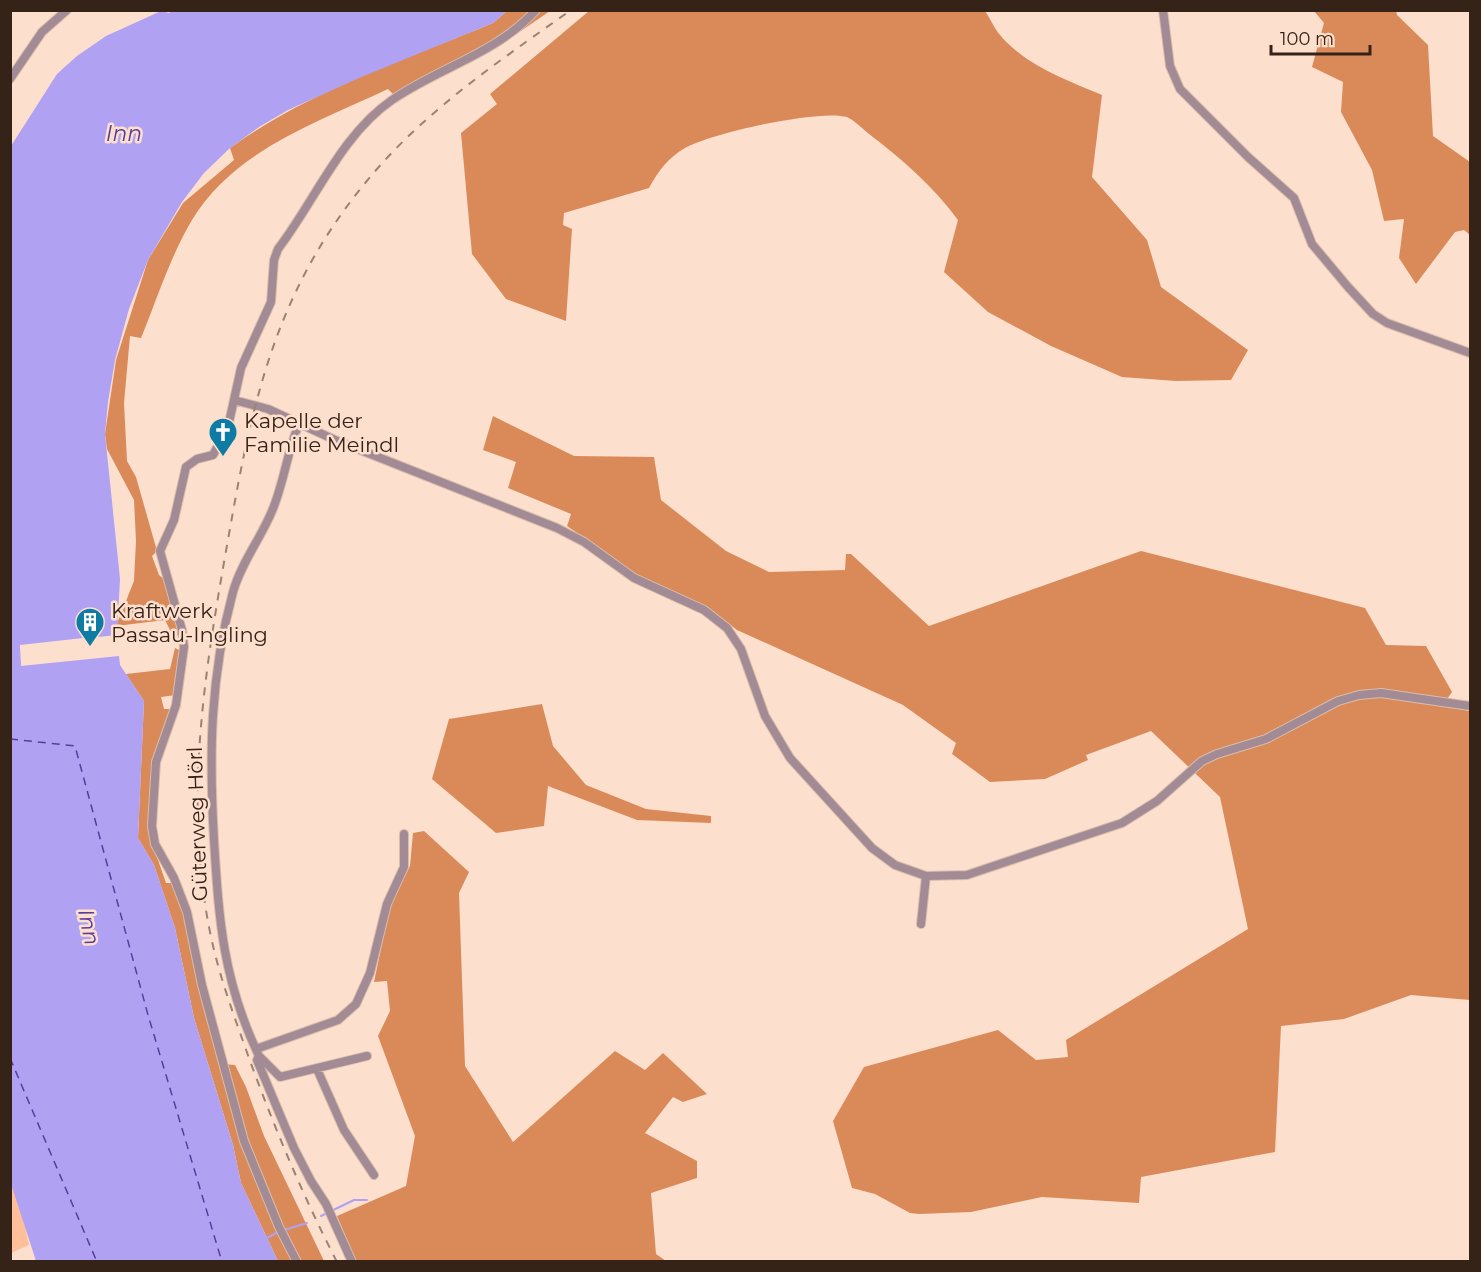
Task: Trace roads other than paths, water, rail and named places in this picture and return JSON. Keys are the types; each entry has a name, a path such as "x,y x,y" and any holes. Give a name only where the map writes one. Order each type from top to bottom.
{"street":[{"path":"10,79 42,32 67,10"},
{"path":"297,1262 279,1227 244,1141 202,985 187,912 174,878 155,844 152,826 156,762 176,705 184,647 182,630 160,551 174,520 186,467 216,451 228,427 241,368 271,302 274,260 278,249 351,141 392,101 499,44 536,10"},
{"path":"1163,10 1170,66 1180,89 1248,157 1283,185 1294,198 1312,244 1373,314 1387,323 1470,352"},
{"path":"234,400 268,409 299,424 557,528 584,542 634,578 704,610 719,620 737,642 765,716 790,758 872,848 895,865 926,876 967,875 1122,822 1157,801 1202,761 1266,739 1338,701 1359,695 1381,693 1470,706"},
{"name":"Güterweg Hörl","path":"299,424 273,508 243,566 233,591 212,708 213,813 221,931 239,1013 257,1052 257,1060 271,1097 294,1148 326,1204 352,1262"},
{"path":"367,1056 280,1077 257,1052 338,1020 351,1011 364,991 387,904 404,867 404,834"},
{"path":"921,924 926,876"},
{"path":"317,1069 344,1130 374,1175"}],"water":[{"name":"Inn","path":"161,11 169,13 173,11 507,11 493,23 288,110 230,148 204,173 182,202 148,260 129,309 115,360 105,434 120,579 117,635 88,638 87,634 83,635 83,638 11,646 11,146 57,74 77,56 106,36"},
{"path":"119,656 120,665 144,701 138,838 154,865 175,928 194,1018 233,1145 241,1183 278,1261 36,1261 10,1179 11,667"}],"waterway":[{"name":"Inn","path":"13,630 16,681"},
{"path":"321,1216 354,1200 367,1200"},
{"path":"284,1230 307,1223"},
{"path":"267,1238 278,1232"}],"railway":[{"path":"337,1262 290,1162 250,1061 218,965 203,886 198,795 203,704 215,613 242,463 267,365 284,318 306,272 332,227 366,182 412,133 462,89 571,10"}],"place":[{"name":"Kapelle der Familie Meindl","path":"223,458"},
{"name":"Kraftwerk Passau-Ingling","path":"90,648"}]}
